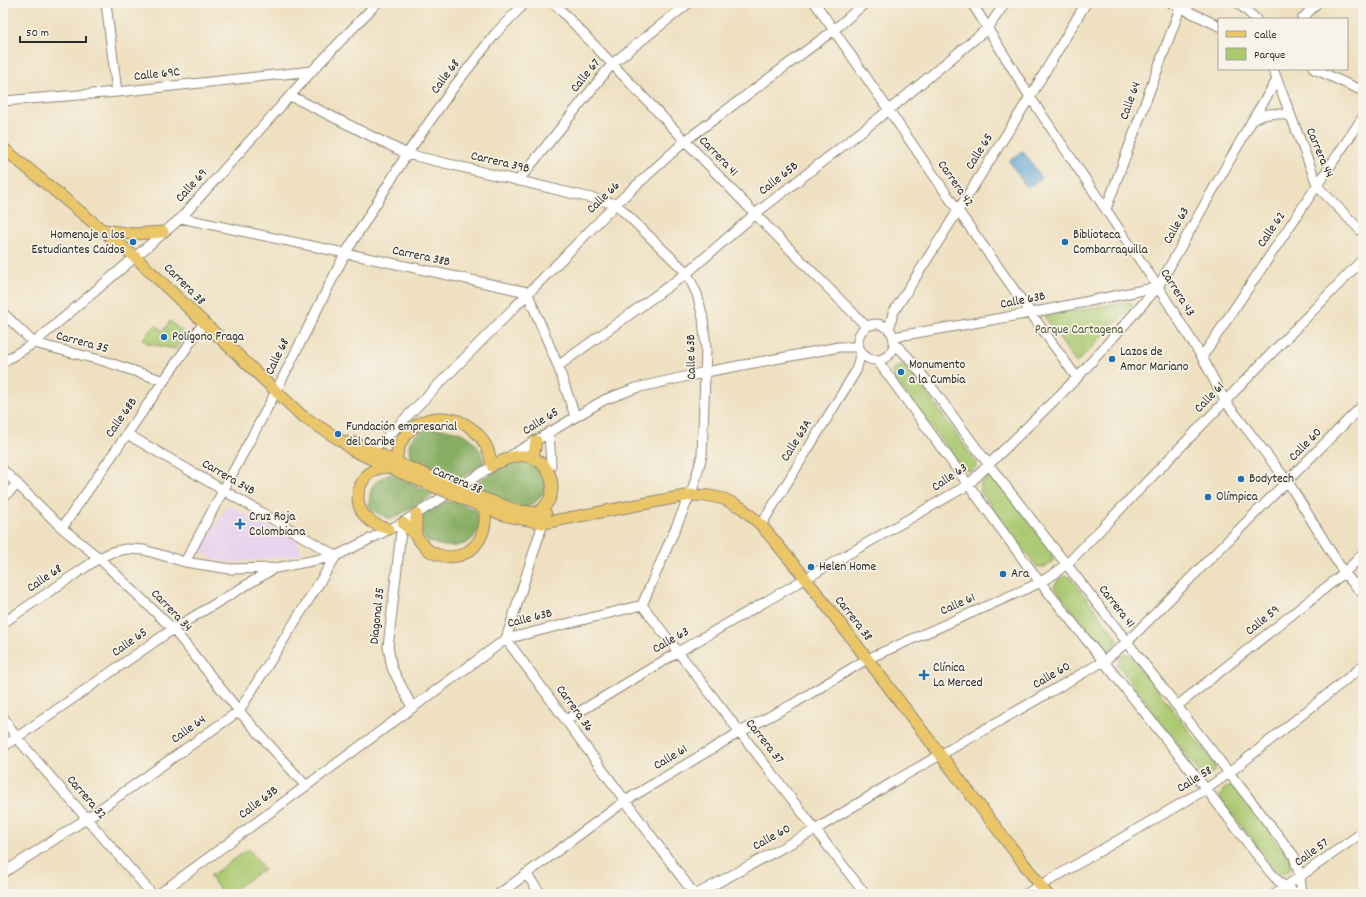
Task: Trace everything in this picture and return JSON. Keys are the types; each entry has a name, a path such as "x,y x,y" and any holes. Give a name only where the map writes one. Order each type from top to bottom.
{"main road":[{"name":"Carrera 38","path":"3,148 135,257 203,324 301,416 344,442 352,450 398,467 482,504 519,511 541,518 566,518 690,496 710,496 724,499 742,508 761,525 806,579 1044,890"},
{"path":"103,230 133,234 163,232"},
{"path":"389,529 377,525 366,518 360,508 358,496 360,485 367,475 376,469 398,467 396,452 401,442 417,425 432,419 450,418 471,426 480,434 496,464 521,455 533,458 546,467 552,481 551,497 541,518"},
{"path":"533,458 536,441"},
{"name":"Carrera 38","path":"344,442 355,443 375,452 398,467"},
{"path":"402,523 416,536 427,550 435,554 453,556 464,553 479,542 483,535 486,521 482,504"},
{"path":"416,514 416,536"}],"street":[{"path":"106,3 117,92"},
{"name":"Calle 69","path":"3,362 34,343 181,218 312,71 377,3"},
{"name":"Calle 68","path":"3,623 99,558 112,552 126,549 144,550 186,562 276,392 345,254 407,154 453,88 490,40 525,3"},
{"name":"Carrera 41","path":"554,3 755,214 866,326"},
{"name":"Calle 67","path":"518,181 613,64 689,3"},
{"name":"Carrera 42","path":"815,3 959,212 1077,378"},
{"name":"Calle 66","path":"375,452 384,440 527,292 616,204 685,141 834,30 865,3"},
{"name":"Carrera 43","path":"972,3 1030,97 1158,287 1202,357 1225,401 1288,482 1344,573 1363,594"},
{"name":"Calle 65B","path":"558,366 687,273 755,214 889,110 988,28 1006,3"},
{"name":"Calle 65","path":"876,324 893,313 959,212 1086,3"},
{"path":"1238,3 1254,18"},
{"path":"1303,18 1318,3"},
{"path":"1177,4 1218,25"},
{"name":"Calle 64","path":"1106,209 1177,4"},
{"name":"Carrera 44","path":"1273,70 1318,187 1363,233"},
{"path":"1316,70 1363,91"},
{"name":"Calle 69C","path":"3,101 286,76 312,71"},
{"path":"286,76 292,83 292,94"},
{"name":"Calle 63","path":"566,720 678,652 968,485 1077,378 1158,287 1253,119 1277,80"},
{"name":"Carrera 39B","path":"292,94 407,154 616,204"},
{"path":"1253,119 1270,113 1290,116"},
{"name":"Calle 62","path":"1202,357 1318,187 1363,117"},
{"path":"616,204 687,273"},
{"name":"Carrera 38B","path":"181,218 527,292"},
{"name":"Calle 61","path":"499,894 625,801 740,732 793,704 867,659 1041,582 1067,564 1363,259"},
{"name":"Calle 63B","path":"159,894 305,785 506,639 642,605 690,496 702,456 706,372 703,318 697,294 687,273"},
{"name":"Calle 63B","path":"892,337 1031,313 1158,287"},
{"path":"527,292 558,366 575,416"},
{"name":"Carrera 35","path":"3,313 34,343 104,361 164,382"},
{"name":"Calle 65","path":"892,337 893,313"},
{"name":"Calle 68B","path":"62,528 203,324"},
{"path":"875,360 882,359 890,353 892,337 876,324 866,326 859,336 860,350 875,360 1041,582 1206,789 1229,821 1285,888 1299,894"},
{"name":"Calle 65","path":"186,562 230,569 276,568 336,556 402,523 496,464 604,400 636,388 706,372 839,347 859,336"},
{"name":"Carrera 41","path":"892,337 989,465 1294,856 1300,877 1302,894"},
{"name":"Calle 65","path":"839,347 860,350"},
{"name":"Calle 63A","path":"761,525 856,371 860,350"},
{"name":"Calle 63A","path":"856,371 875,360"},
{"name":"Calle 60","path":"697,894 815,830 893,782 1104,661 1127,642 1363,405"},
{"path":"549,432 551,465"},
{"name":"Carrera 34B","path":"127,434 336,556"},
{"name":"Carrera 34","path":"3,470 62,528 99,558 173,629 239,711 305,785"},
{"path":"3,497 18,484"},
{"path":"506,639 541,518"},
{"name":"Diagonal 35","path":"402,523 388,647 392,668 412,707"},
{"name":"Calle 59","path":"1177,706 1344,573 1363,554"},
{"name":"Calle 64","path":"3,873 86,819 239,711 336,556"},
{"name":"Calle 65","path":"3,747 173,629 276,568"},
{"name":"Carrera 37","path":"642,605 865,894"},
{"name":"Carrera 36","path":"506,639 694,894"},
{"name":"Calle 58","path":"1026,894 1044,890 1206,789 1229,773 1363,666"},
{"name":"Carrera 32","path":"3,717 17,738 152,894"},
{"name":"Calle 57","path":"1275,894 1363,832"},
{"path":"526,874 541,894"}],"shaded area":[{"name":"Cruz Roja Colombiana","path":"227,505 297,541 302,554 230,563 214,559 201,552"}],"green space":[{"name":"Parque Cartagena","path":"1127,302 1133,304 1132,307 1076,363 1044,316"},
{"name":"Polígono Fraga","path":"170,321 186,335 175,349 149,344 142,339 156,325 163,331"},
{"path":"904,365 911,370 975,461 976,467 970,471 963,469 896,380 893,374 894,369"},
{"path":"426,429 456,431 464,434 476,445 481,453 484,464 456,481 412,461 409,450 410,441"},
{"path":"517,461 527,461 532,463 544,474 545,487 538,500 532,505 524,508 468,487 505,465"},
{"path":"390,474 435,494 391,520 373,511 369,506 371,489 376,482"},
{"path":"989,477 996,479 1051,551 1053,561 1045,567 1037,567 981,492 981,483"},
{"path":"447,501 471,508 481,516 481,524 479,529 472,539 461,545 448,546 436,544 426,539 419,532 417,523 422,514 430,508"},
{"path":"1065,576 1070,577 1117,638 1116,645 1109,649 1103,648 1054,587 1058,580"},
{"path":"1125,654 1130,655 1215,764 1215,771 1209,776 1202,776 1117,664 1120,658"},
{"path":"1230,786 1235,789 1290,859 1291,868 1284,874 1277,873 1220,798 1223,790"},
{"path":"249,849 264,869 227,894 223,894 210,876"}],"water":[{"path":"1023,151 1042,178 1027,188 1009,161"}],"place":[{"name":"Homenaje a los Estudiantes Caídos","path":"133,242"},
{"name":"Biblioteca Combarraquilla","path":"1065,242"},
{"name":"Polígono Fraga","path":"164,337"},
{"name":"Lazos de Amor Mariano","path":"1112,359"},
{"name":"Monumento a la Cumbia","path":"901,372"},
{"name":"Fundación empresarial del Caribe","path":"338,434"},
{"name":"Bodytech","path":"1241,479"},
{"name":"Olímpica","path":"1208,497"},
{"name":"Cruz Roja Colombiana","path":"240,524"},
{"name":"Helen Home","path":"811,567"},
{"name":"Ara","path":"1003,574"},
{"name":"Clínica La Merced","path":"924,675"}]}
